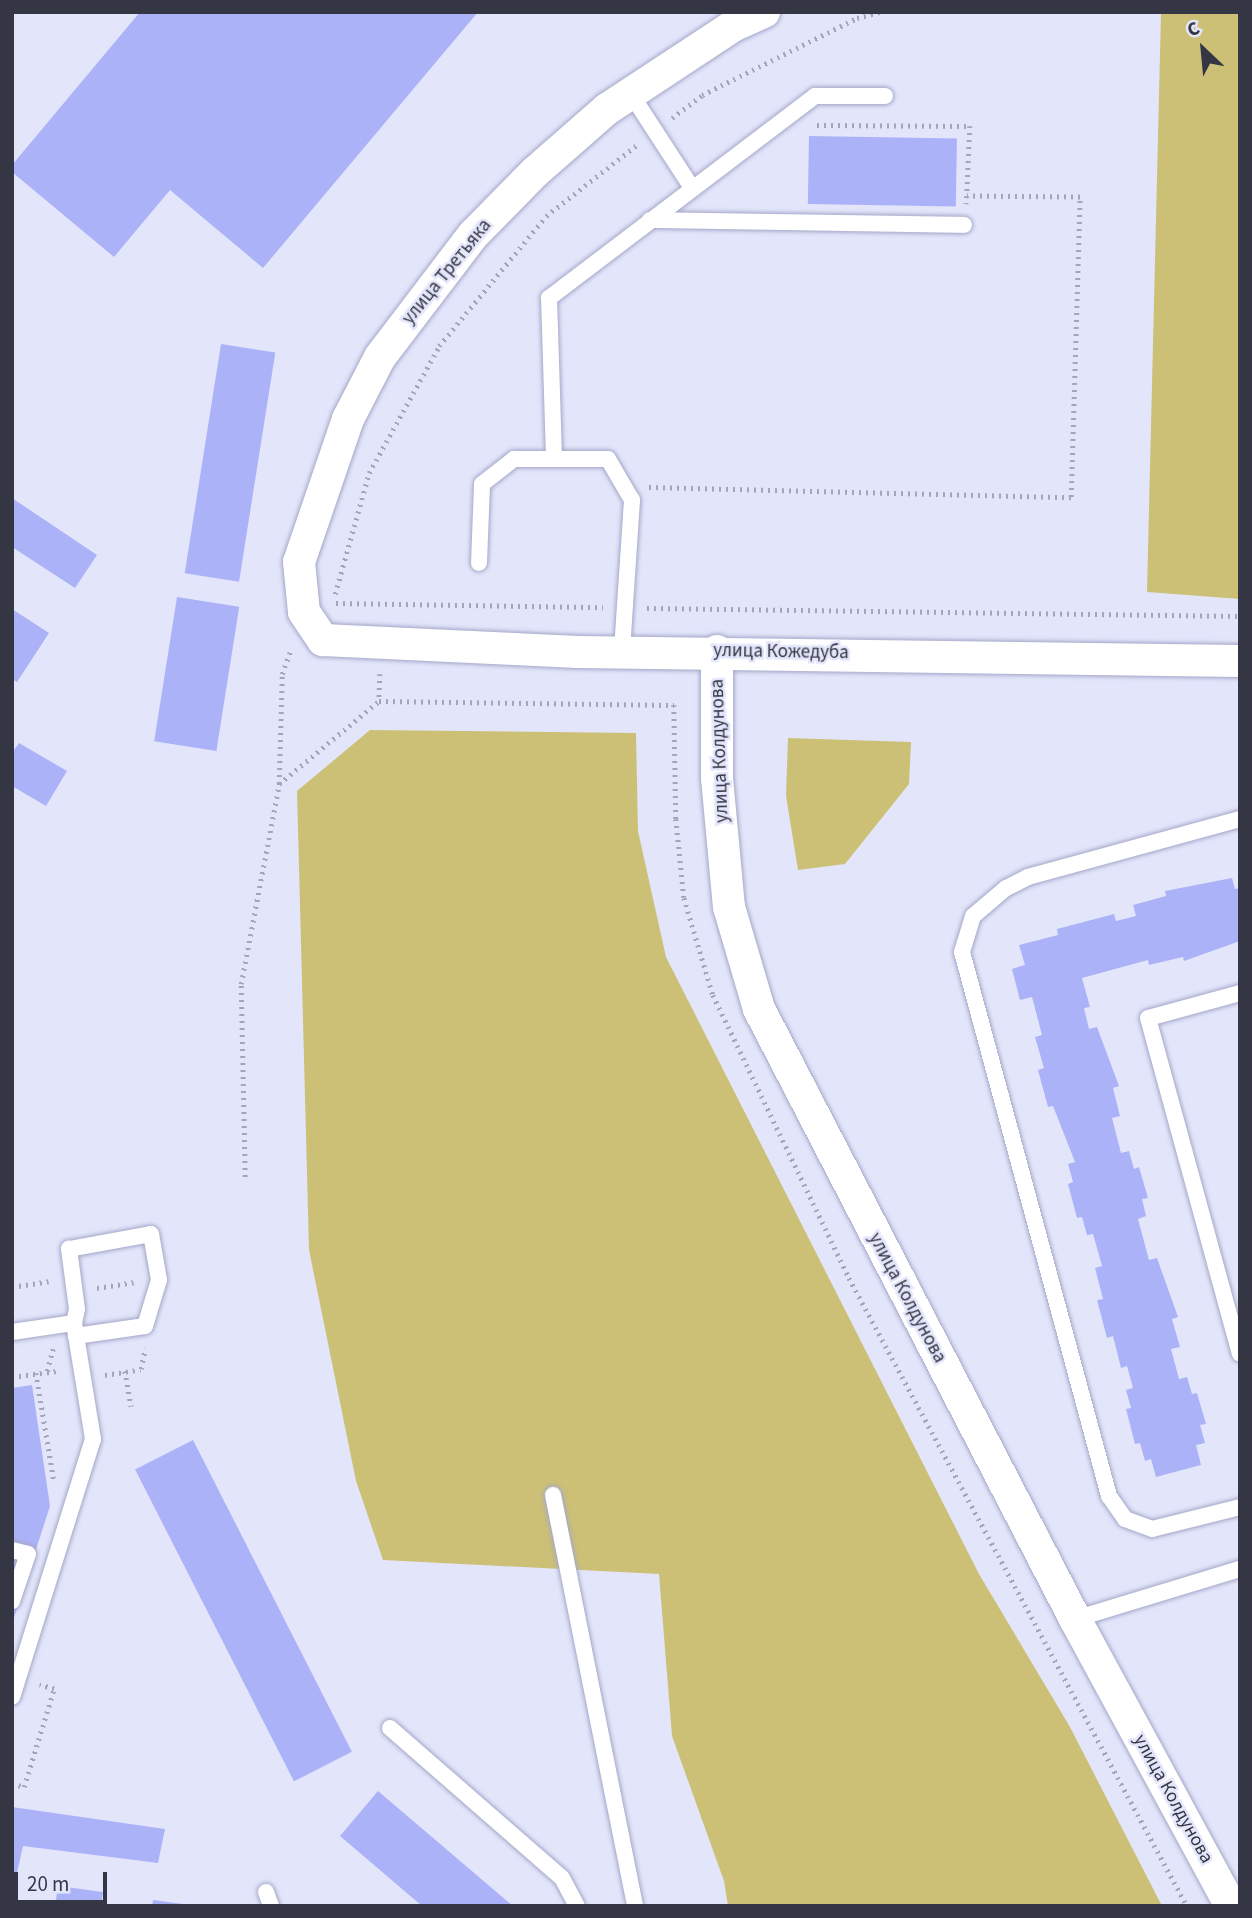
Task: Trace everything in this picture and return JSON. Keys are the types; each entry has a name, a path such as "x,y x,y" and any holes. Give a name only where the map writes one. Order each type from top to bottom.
{"street":[{"name":"улица Третьяка","path":"323,640 304,612 299,562 348,419 380,357 473,234 534,172 631,94 733,26 764,12"},
{"name":"улица Кожедуба","path":"323,640 622,652 717,651 1240,661"},
{"name":"улица Колдунова","path":"717,651 718,778 729,907 759,1009 1075,1619 1231,1906"}],"lane":[{"path":"631,94 692,188"},
{"path":"554,457 549,298 815,96 886,96"},
{"path":"650,220 964,225"},
{"path":"479,563 482,484 514,459 608,459 632,500 622,652"},
{"path":"1240,819 1028,877 1006,888 973,916 962,952 1109,1496 1125,1519 1152,1529 1240,1507"},
{"path":"1240,993 1148,1018 1240,1354"},
{"path":"12,1332 75,1329 145,1326 159,1278 151,1234 69,1249 75,1292 75,1329 93,1439 12,1697"},
{"path":"553,1495 635,1906"},
{"path":"12,1550 28,1554 12,1601"},
{"path":"1075,1619 1240,1569"},
{"path":"390,1728 562,1878 578,1906"}],"path":[{"path":"380,604 333,603 369,473 439,346 546,216 702,95 857,18 879,12"},
{"path":"776,125 970,126 964,225"},
{"path":"624,487 1070,496 1080,197 967,196"},
{"path":"873,611 1240,616"},
{"path":"245,1177 241,984 279,784 282,674 304,612"},
{"path":"379,701 380,674"},
{"path":"279,784 379,701 674,705 676,819 684,898 713,995 849,1278 1187,1906"},
{"path":"75,1292 159,1278"},
{"path":"12,1377 57,1370 59,1382 141,1369 145,1326"},
{"path":"125,1371 131,1406"},
{"path":"36,1373 55,1486"},
{"path":"12,1783 23,1787 54,1689 18,1678"}],"shaded area":[{"path":"1161,12 1240,12 1240,599 1147,592"},
{"path":"370,730 636,733 638,831 666,957 979,1574 1070,1727 1162,1906 728,1906 724,1881 672,1736 659,1574 383,1560 356,1481 309,1250 297,791"},
{"path":"788,738 911,742 909,784 845,864 798,870 786,796"}],"building":[{"path":"140,12 478,12 263,268 170,190 114,257 12,172 12,165"},
{"path":"809,136 957,139 956,207 808,204"},
{"path":"221,344 275,353 239,582 185,573"},
{"path":"12,498 97,555 75,588 12,547"},
{"path":"177,597 239,607 216,751 154,741"},
{"path":"12,609 49,633 17,682 12,679"},
{"path":"19,743 67,771 46,806 12,786 12,753"},
{"path":"1232,878 1235,889 1240,888 1240,941 1184,961 1183,957 1149,965 1148,960 1082,978 1090,1007 1084,1008 1089,1029 1097,1027 1119,1086 1113,1088 1120,1116 1112,1118 1121,1153 1129,1151 1134,1169 1139,1167 1148,1198 1142,1199 1146,1216 1138,1219 1149,1260 1157,1258 1178,1317 1172,1319 1180,1347 1171,1349 1179,1379 1187,1377 1192,1394 1197,1393 1206,1424 1200,1425 1205,1443 1196,1445 1201,1465 1156,1477 1151,1459 1145,1461 1140,1443 1135,1444 1126,1409 1131,1408 1126,1390 1133,1388 1127,1366 1121,1368 1113,1336 1107,1338 1097,1300 1103,1299 1095,1268 1102,1266 1093,1234 1087,1235 1082,1217 1077,1218 1068,1184 1073,1182 1068,1164 1075,1162 1053,1106 1048,1107 1038,1070 1044,1068 1035,1037 1042,1035 1032,997 1020,1000 1012,969 1025,965 1019,945 1058,935 1057,929 1114,914 1116,921 1136,916 1133,905 1166,896 1165,891"},
{"path":"32,1385 50,1506 13,1621 12,1388"},
{"path":"193,1440 352,1752 294,1781 135,1470"},
{"path":"378,1791 513,1906 422,1906 340,1836"},
{"path":"12,1807 165,1829 158,1863 23,1846 12,1895"},
{"path":"58,1886 103,1892 101,1906 55,1906"},
{"path":"153,1900 183,1904 183,1906 152,1906"}]}
